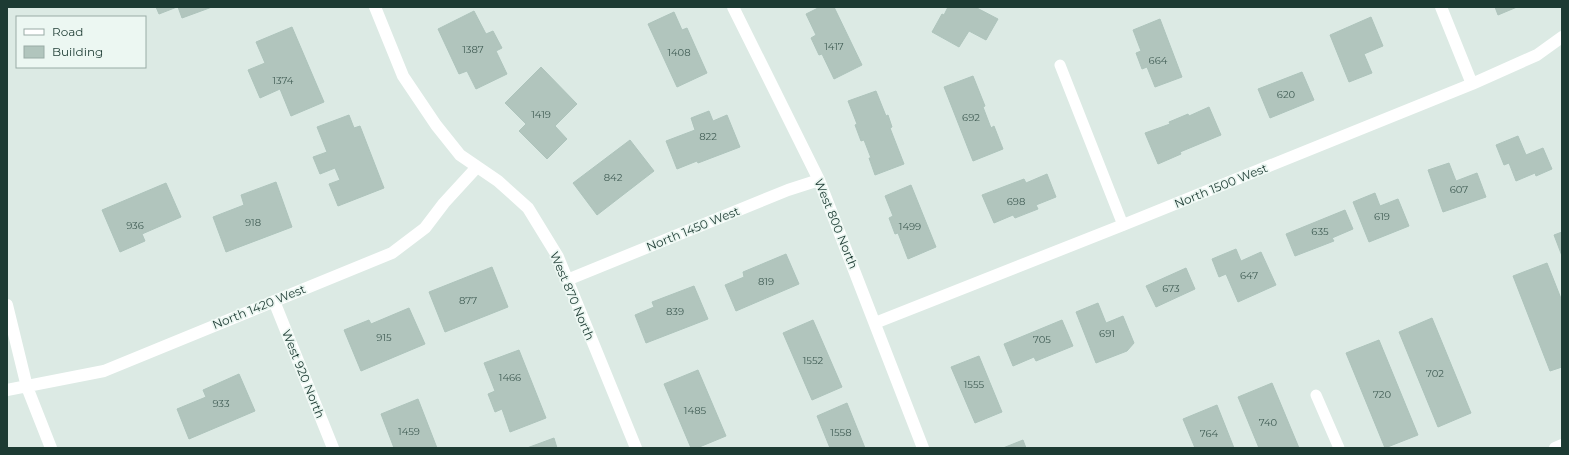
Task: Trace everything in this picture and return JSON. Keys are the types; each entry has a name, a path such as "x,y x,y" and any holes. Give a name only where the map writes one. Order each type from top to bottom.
{"street":[{"name":"West 870 North","path":"375,7 403,76 436,125 460,155 498,181 528,208 558,257 636,448"},
{"name":"West 800 North","path":"733,7 819,180 923,448"},
{"path":"1441,7 1472,84"},
{"name":"North 1500 West","path":"875,323 1472,84 1537,55 1562,37"},
{"name":"North 1420 West","path":"7,390 104,371 392,253 425,228 444,203 478,167"},
{"name":"North 1450 West","path":"567,280 788,190 819,180"},
{"name":"West 920 North","path":"274,301 333,448"},
{"path":"7,305 27,387 51,448"},
{"path":"1555,448 1562,445"}],"lane":[{"path":"1060,65 1123,225"},
{"path":"1316,395 1339,448"}],"building":[{"path":"156,7 177,7 159,14"},
{"path":"178,7 212,7 182,18"},
{"path":"820,7 834,7 862,65 834,79 822,54 819,55 811,38 816,35 806,14"},
{"path":"948,7 975,7 998,19 986,40 969,31 959,47 932,32 942,14 944,15"},
{"path":"1495,7 1517,7 1498,15"},
{"path":"474,11 486,34 493,31 502,48 496,51 507,74 476,89 467,71 459,74 438,29"},
{"path":"674,12 682,30 687,28 707,73 677,87 648,24"},
{"path":"1371,17 1383,46 1364,54 1372,73 1349,82 1330,35"},
{"path":"1160,19 1182,77 1155,87 1147,67 1142,69 1136,53 1141,51 1133,30"},
{"path":"292,27 324,102 291,116 280,89 260,98 248,70 265,63 256,42"},
{"path":"541,67 577,104 555,126 567,139 547,159 519,131 526,124 505,103"},
{"path":"1302,72 1314,100 1270,118 1258,89"},
{"path":"973,76 985,106 983,107 991,128 994,126 1003,149 973,161 944,87"},
{"path":"876,91 886,116 888,115 892,127 890,128 904,164 875,175 869,158 871,158 864,140 861,141 855,125 857,124 848,101"},
{"path":"1209,107 1221,135 1180,152 1181,154 1158,164 1145,133 1170,124 1169,122 1188,114 1189,116"},
{"path":"709,111 713,121 727,115 740,147 698,163 697,161 677,169 666,141 695,130 691,118"},
{"path":"349,115 354,128 360,126 384,188 338,206 329,184 340,180 335,168 320,174 313,157 327,152 317,127"},
{"path":"1518,136 1526,155 1543,148 1552,169 1536,176 1535,173 1516,181 1509,163 1504,165 1496,145"},
{"path":"630,140 654,171 597,215 573,183"},
{"path":"1449,163 1456,181 1477,173 1486,197 1443,212 1428,170"},
{"path":"1047,174 1056,197 1036,205 1038,209 1015,218 1013,215 994,223 982,195 1024,179 1026,183"},
{"path":"276,182 292,227 226,252 213,217 244,205 241,195"},
{"path":"166,183 181,217 142,234 145,241 120,252 102,210"},
{"path":"911,185 936,247 908,259 898,233 895,234 889,218 893,216 885,196"},
{"path":"1375,193 1380,206 1398,199 1409,226 1369,242 1353,202"},
{"path":"1345,210 1353,229 1332,238 1334,241 1295,256 1286,234"},
{"path":"1562,232 1562,256 1554,235"},
{"path":"1236,249 1241,261 1261,252 1276,285 1238,302 1226,274 1219,277 1212,259"},
{"path":"786,254 799,284 736,311 725,285 744,277 743,272"},
{"path":"1547,263 1562,301 1562,367 1550,371 1513,276"},
{"path":"492,267 508,307 445,332 429,292"},
{"path":"1186,268 1195,289 1156,307 1146,286"},
{"path":"694,286 708,319 646,343 635,315 654,307 652,302"},
{"path":"1098,303 1106,323 1123,316 1134,343 1127,351 1096,363 1076,312"},
{"path":"409,308 425,344 361,371 344,330 369,320 371,324"},
{"path":"1432,318 1471,413 1438,427 1399,332"},
{"path":"813,320 842,387 812,400 783,333"},
{"path":"1062,320 1073,346 1036,361 1034,357 1013,366 1004,344"},
{"path":"1379,340 1418,435 1385,448 1346,353"},
{"path":"519,350 546,418 510,432 502,409 495,412 488,394 495,391 484,363"},
{"path":"979,356 1002,412 975,423 951,367"},
{"path":"698,370 726,436 697,448 691,448 664,384"},
{"path":"239,374 255,411 189,439 177,409 206,397 203,390"},
{"path":"1272,383 1299,448 1259,448 1238,397"},
{"path":"418,399 437,448 394,448 381,414"},
{"path":"847,403 865,448 830,448 817,416"},
{"path":"1217,405 1234,448 1195,448 1183,419"},
{"path":"554,438 557,448 527,448"},
{"path":"1023,440 1026,448 1003,448"}]}
